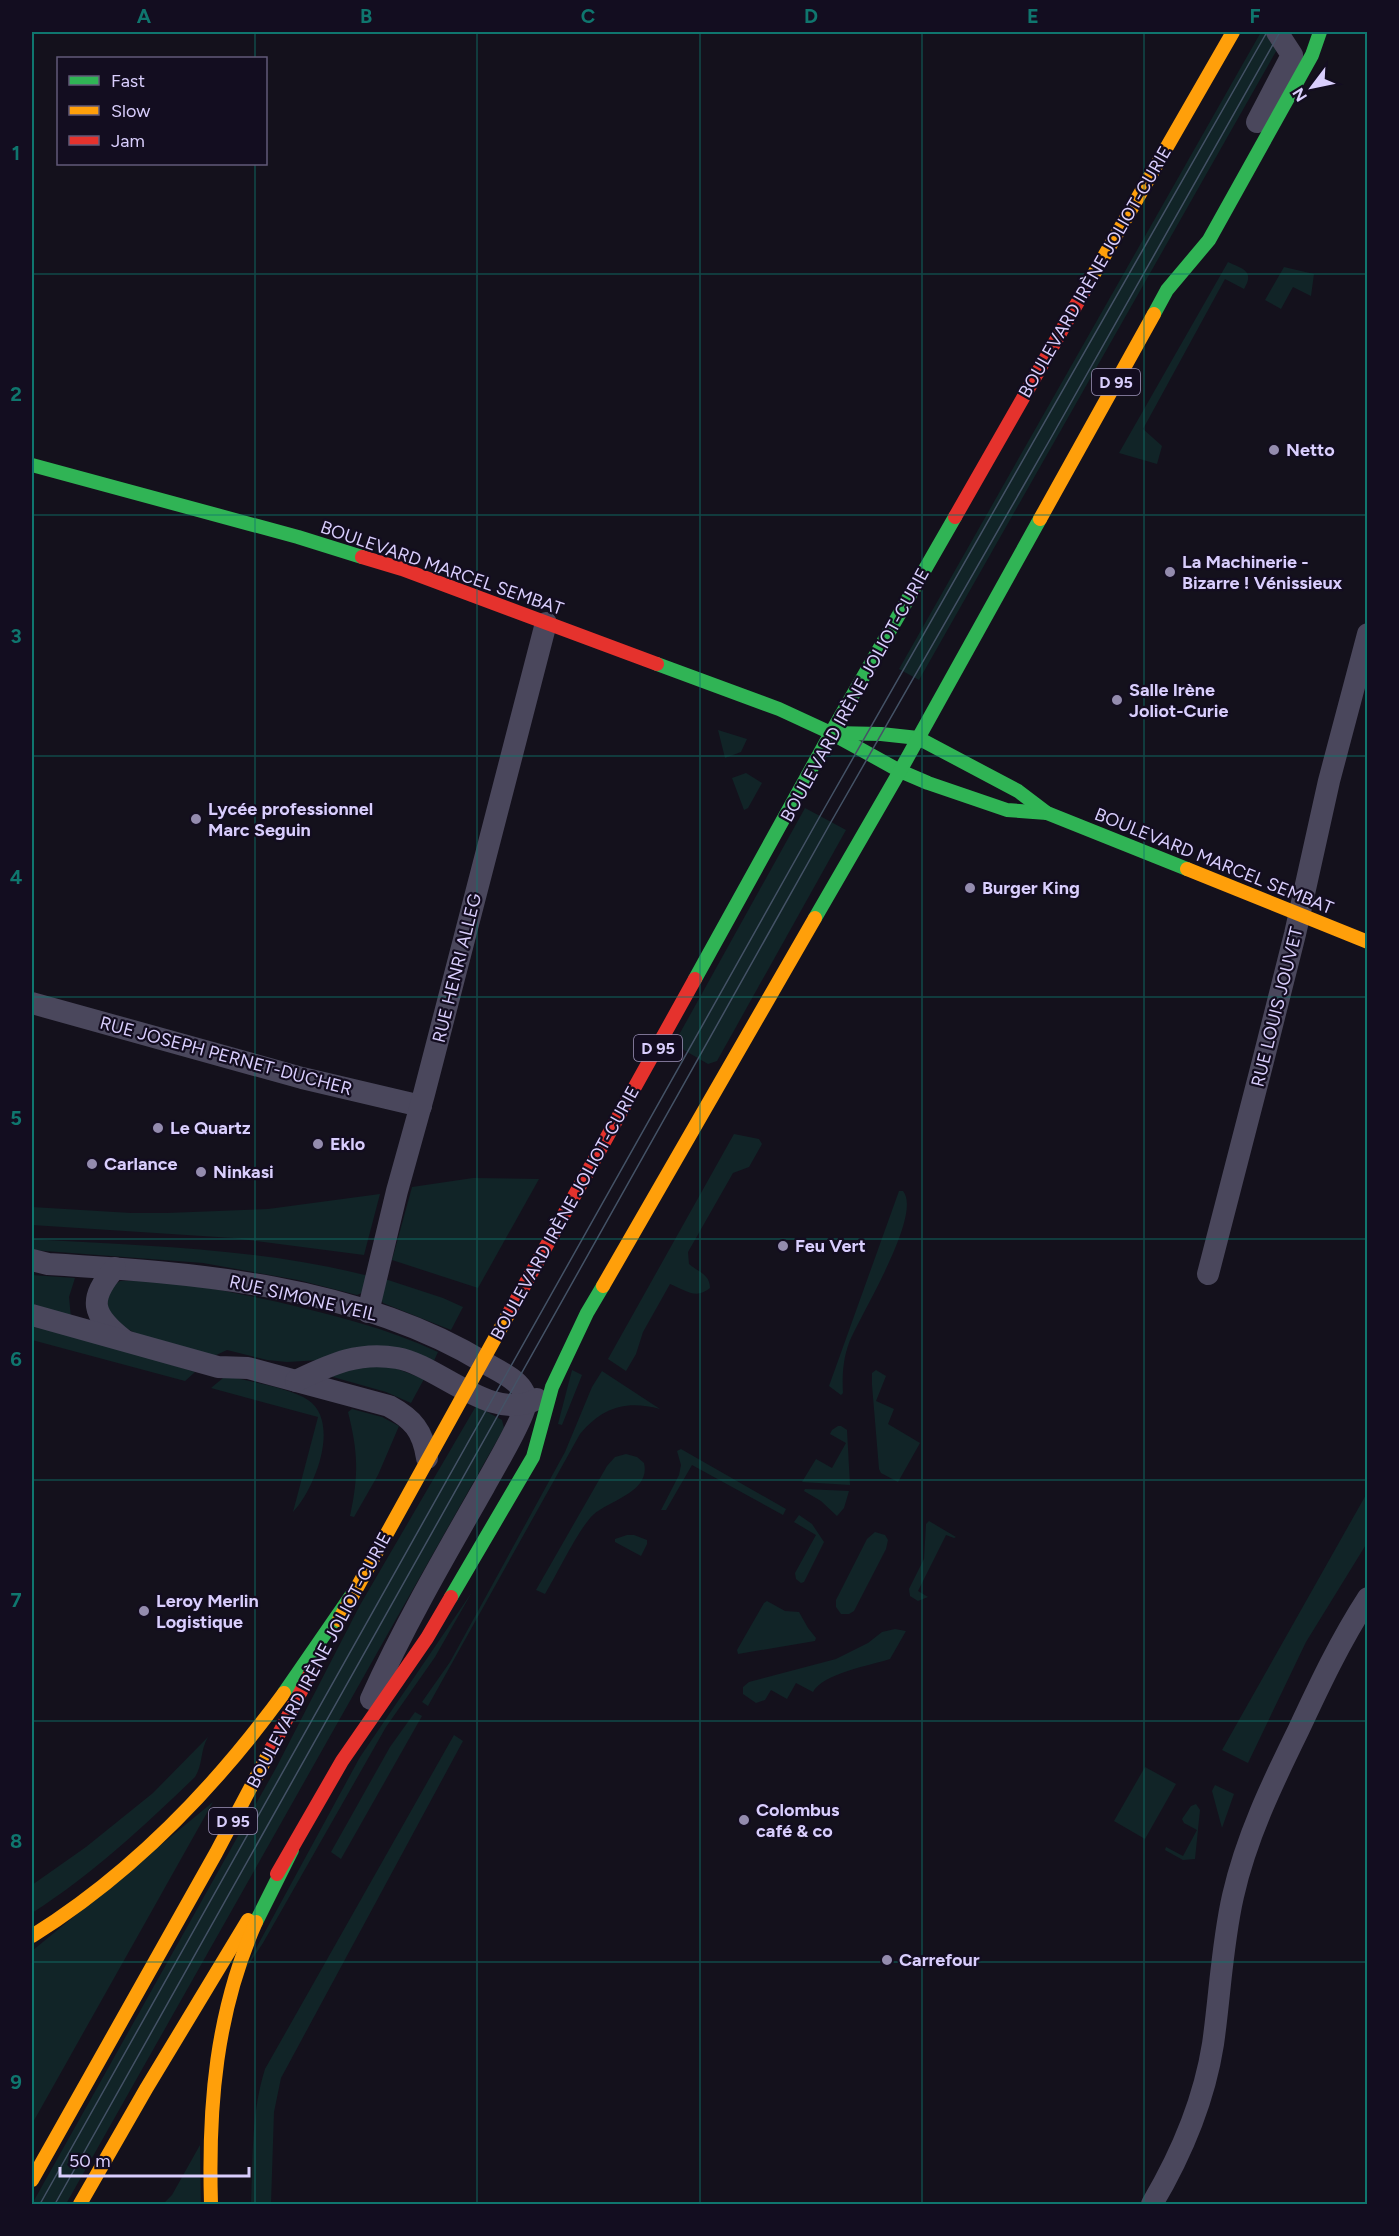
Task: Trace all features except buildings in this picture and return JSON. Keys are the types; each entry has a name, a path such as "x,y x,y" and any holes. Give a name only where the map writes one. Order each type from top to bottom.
{"main road":[{"name":"BOULEVARD IRÈNE JOLIOT-CURIE","path":"32,2180 216,1853 427,1458 657,1050 831,733 1233,32"},
{"name":"D 95","path":"80,2205 232,1945 292,1850 342,1761 427,1638 532,1457 538,1443 552,1387 587,1313 900,771 1167,290 1203,249 1312,55 1320,32"},
{"name":"BOULEVARD MARCEL SEMBAT","path":"32,465 298,537 402,569 779,709 831,733 900,771 1007,810 1047,813"},
{"name":"BOULEVARD MARCEL SEMBAT","path":"831,733 881,734 918,738 1018,791 1047,813 1368,942"},
{"path":"32,1936 98,1890 158,1839 226,1767 279,1699 353,1593"},
{"path":"211,2205 209,2146 215,2071 226,2007 237,1969 258,1919 292,1850"}],"street":[{"path":"1167,290 1292,55 1277,32"},
{"name":"RUE HENRI ALLEG","path":"368,1312 397,1191 546,623"},
{"name":"RUE LOUIS JOUVET","path":"1208,1274 1299,915 1329,781 1368,634"},
{"name":"RUE JOSEPH PERNET-DUCHER","path":"32,1004 302,1078 421,1106"},
{"name":"RUE SIMONE VEIL","path":"37,1263 198,1275 260,1284 398,1321 446,1341 482,1361"},
{"path":"115,1268 97,1293 96,1306 102,1319 125,1341"},
{"path":"32,1315 218,1366 248,1368 388,1406 404,1414 418,1429 424,1441 427,1458"},
{"path":"296,1381 338,1361 364,1356 382,1356 412,1362 465,1390 505,1404 534,1401 552,1387"},
{"name":"BOULEVARD IRÈNE JOLIOT-CURIE","path":"482,1361 522,1388 526,1403"},
{"path":"342,1761 398,1640 508,1444 526,1403"},
{"path":"1152,2205 1185,2142 1198,2107 1213,2046 1220,1982 1241,1863 1265,1800 1323,1677 1368,1598"}],"green space":[{"path":"1261,32 1287,32 919,680 899,669"},
{"path":"1228,262 1246,271 1247,283 1244,289 1225,279 1143,429 1162,446 1157,464 1119,453"},
{"path":"1284,267 1314,274 1311,296 1293,287 1281,309 1265,300"},
{"path":"718,730 747,739 741,752 725,758"},
{"path":"746,773 762,783 748,808 744,810 732,778"},
{"path":"805,808 846,830 717,1061 708,1064 677,1046 675,1042"},
{"path":"734,1134 759,1139 762,1144 749,1167 733,1173 688,1252 689,1264 706,1276 710,1288 705,1292 695,1294 670,1284 643,1332 636,1354 626,1371 608,1359"},
{"path":"473,1178 539,1179 478,1288 392,1260 412,1187"},
{"path":"899,1191 903,1191 907,1203 905,1221 888,1266 849,1343 844,1361 843,1393 841,1395 829,1386"},
{"path":"380,1194 364,1255 233,1238 32,1225 32,1207 167,1213 268,1209"},
{"path":"32,1239 159,1246 244,1254 286,1259 369,1276 362,1293 357,1295 298,1280 203,1263 32,1250"},
{"path":"32,1275 75,1278 69,1297 71,1318 32,1307"},
{"path":"385,1279 463,1307 451,1330 383,1303 381,1299"},
{"path":"120,1281 179,1284 278,1302 379,1329 438,1352 433,1363 321,1360 287,1362 267,1360 227,1350 212,1357 142,1337 126,1328 108,1312 107,1290"},
{"path":"32,1321 195,1372 185,1381 32,1340"},
{"path":"365,1365 395,1368 424,1379 411,1403 386,1392 333,1377 333,1375"},
{"path":"572,1370 582,1375 562,1425 558,1424"},
{"path":"876,1370 886,1376 876,1401 894,1409 888,1424 920,1443 898,1482 881,1473 879,1469 872,1385 872,1373"},
{"path":"602,1371 660,1409 636,1405 616,1408 597,1417 580,1434 428,1706 422,1702 450,1662 565,1452 592,1387"},
{"path":"229,1376 291,1392 308,1400 318,1410 323,1424 324,1439 321,1456 309,1488 293,1512 318,1417 211,1388"},
{"path":"476,1406 502,1420 504,1428 66,2204 32,2204 276,1768 360,1605"},
{"path":"352,1409 382,1417 399,1426 378,1475 354,1517 350,1516 356,1464 354,1439 348,1412"},
{"path":"838,1426 847,1430 850,1485 802,1482 816,1459 832,1468 846,1443 830,1434"},
{"path":"681,1449 786,1509 783,1515 692,1465 666,1510 661,1510 679,1475 681,1465 677,1451"},
{"path":"626,1454 637,1457 644,1463 645,1473 641,1481 628,1494 600,1510 587,1521 545,1594 536,1590 607,1466 615,1457"},
{"path":"805,1489 849,1491 844,1508 837,1516 821,1501 804,1491"},
{"path":"1367,1493 1367,1543 1306,1642 1248,1763 1222,1750"},
{"path":"799,1515 812,1524 824,1542 804,1582 801,1583 796,1579 795,1573 816,1535 794,1522"},
{"path":"929,1521 956,1537 946,1535 918,1591 928,1597 918,1601 910,1596 909,1589 924,1559 926,1524"},
{"path":"875,1532 885,1535 888,1540 886,1549 854,1611 841,1614 836,1607 836,1600 867,1539"},
{"path":"627,1535 647,1540 641,1556 615,1542 615,1539"},
{"path":"472,1592 435,1657 386,1727 263,1943 241,1976 360,1757"},
{"path":"767,1601 785,1611 799,1612 816,1638 815,1641 738,1654 737,1650"},
{"path":"895,1629 906,1631 890,1659 836,1675 826,1680 813,1692 796,1683 787,1699 771,1690 765,1700 756,1703 743,1694 743,1687 749,1682 836,1659 868,1643 882,1632"},
{"path":"415,1712 422,1716 341,1859 331,1852 390,1747"},
{"path":"454,1735 463,1741 281,2078 274,2112 271,2204 251,2204 255,2119 265,2069"},
{"path":"208,1737 195,1777 97,1866 32,1913 32,1885 86,1847 153,1793"},
{"path":"1145,1767 1176,1784 1145,1839 1114,1821"},
{"path":"1215,1785 1234,1794 1222,1828 1212,1791"},
{"path":"213,1802 32,2124 32,1951"},
{"path":"1196,1804 1200,1810 1195,1859 1183,1860 1165,1850 1166,1847 1183,1856 1197,1830 1184,1823 1182,1819 1191,1806"},
{"path":"200,2145 201,2204 163,2204 172,2195"}],"tram line":[{"path":"40,2204 824,809 1267,32"},
{"path":"55,2204 831,822 1280,32"}],"traffic: fast":[{"path":"1154,314 1167,290 1209,240 1312,55 1320,32"},
{"path":"32,465 298,537 362,557"},
{"path":"695,979 831,733 955,517"},
{"path":"815,918 900,771 1040,519"},
{"path":"657,664 779,709 928,783 1007,810 1047,813"},
{"path":"833,733 881,734 918,738 1018,791 1047,813 1187,869"},
{"path":"451,1597 533,1457 552,1387 587,1313 603,1286"},
{"path":"284,1693 353,1593"},
{"path":"256,1922 292,1850"}],"traffic: slow":[{"path":"1091,279 1233,32"},
{"path":"1040,519 1154,314"},
{"path":"1187,869 1368,942"},
{"path":"603,1286 815,918"},
{"path":"339,1620 509,1313"},
{"path":"32,1936 104,1885 170,1827 229,1763 284,1693"},
{"path":"32,2180 216,1853 271,1749"},
{"path":"80,2204 248,1920"},
{"path":"211,2204 211,2131 217,2060 232,1990 242,1956 256,1922"}],"traffic: jam":[{"path":"955,517 1091,279"},
{"path":"362,557 402,569 657,664"},
{"path":"509,1313 695,979"},
{"path":"277,1874 342,1761 427,1638 451,1597"},
{"path":"271,1749 312,1670"}],"place":[{"name":"Netto","path":"1274,450"},
{"name":"La Machinerie - Bizarre ! Vénissieux","path":"1170,572"},
{"name":"Salle Irène Joliot-Curie","path":"1117,700"},
{"name":"Lycée professionnel Marc Seguin","path":"196,819"},
{"name":"Burger King","path":"970,888"},
{"name":"Le Quartz","path":"158,1128"},
{"name":"Eklo","path":"318,1144"},
{"name":"Carlance","path":"92,1164"},
{"name":"Ninkasi","path":"201,1172"},
{"name":"Feu Vert","path":"783,1246"},
{"name":"Leroy Merlin Logistique","path":"144,1611"},
{"name":"Colombus café & co","path":"744,1820"},
{"name":"Carrefour","path":"887,1960"}]}
